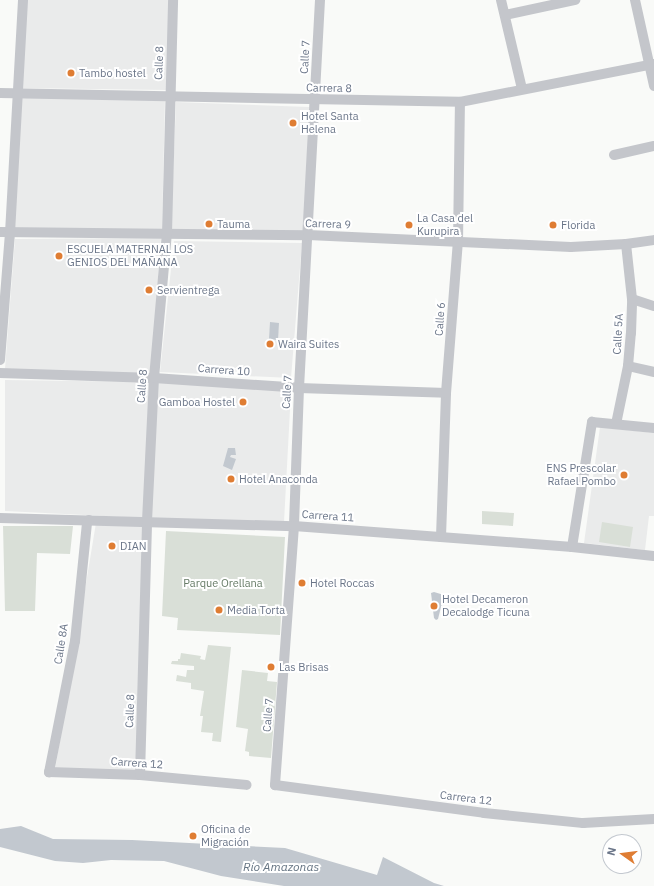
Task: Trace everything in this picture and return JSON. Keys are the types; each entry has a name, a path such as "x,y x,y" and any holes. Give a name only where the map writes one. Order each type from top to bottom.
{"street":[{"path":"0,360 5,232 17,93 23,0"},
{"name":"Calle 8","path":"140,775 147,521 154,378 167,233 173,0"},
{"name":"Calle 7","path":"275,785 294,526 299,388 320,0"},
{"path":"501,0 522,89"},
{"path":"505,15 575,0"},
{"path":"635,0 652,64 654,86"},
{"name":"Carrera 8","path":"0,92 460,102 652,64"},
{"name":"Calle 6","path":"441,537 446,393 458,242 460,102"},
{"path":"614,155 654,146"},
{"name":"Carrera 9","path":"5,232 308,235 571,247 626,244 654,240"},
{"name":"Calle 5A","path":"616,424 628,366 632,299 626,244"},
{"path":"632,299 654,306"},
{"path":"628,366 654,372"},
{"name":"Carrera 10","path":"0,373 154,378 299,388 446,393"},
{"path":"572,547 592,422 654,428"},
{"name":"Carrera 11","path":"0,518 294,526 572,547 654,556"},
{"name":"Calle 8A","path":"49,772 75,641 87,523 89,520"},
{"name":"Carrera 12","path":"49,772 140,775 247,785"},
{"name":"Carrera 12","path":"275,785 484,813 583,823 654,819"}],"shaded area":[{"path":"26,0 170,0 167,90 20,88"},
{"path":"21,97 165,98 162,229 13,229"},
{"path":"176,102 309,107 304,232 171,229"},
{"path":"161,238 151,374 5,369 15,239"},
{"path":"174,241 302,243 291,378 160,372"},
{"path":"5,380 149,382 144,518 5,511"},
{"path":"158,382 291,391 284,522 150,518"},
{"name":"ENS Prescolar Rafael Pombo","path":"600,427 654,433 654,516 649,516 645,550 584,543"},
{"path":"96,523 144,524 138,774 55,770"}],"green space":[{"path":"482,511 514,513 513,526 482,524"},
{"path":"602,522 633,527 630,547 599,542"},
{"path":"3,526 73,526 70,554 37,553 35,611 5,611"},
{"name":"Parque Orellana","path":"166,531 285,537 280,635 177,630 178,618 162,616"},
{"path":"208,645 231,647 221,742 212,741 213,733 201,732 203,716 200,716 204,691 191,689 191,683 176,681 177,675 186,677 187,670 194,670 194,666 171,664 172,661 178,661 178,659 180,659 181,653 201,656 200,659 205,660"},
{"path":"242,670 268,673 267,681 277,682 271,758 249,756 249,752 245,751 248,729 236,727"}],"water":[{"path":"270,322 279,323 278,340 269,339"},
{"path":"228,448 235,448 236,455 231,455 230,457 236,459 232,470 223,466"},
{"path":"434,592 444,595 438,619 436,620 434,618 431,593"},
{"name":"Río Amazonas","path":"21,826 53,839 132,840 285,848 377,875 383,857 434,883 444,886 284,886 221,876 164,861 111,860 83,863 55,861 0,847 0,829"}],"place":[{"name":"Tambo hostel","path":"71,73"},
{"name":"Hotel Santa Helena","path":"293,123"},
{"name":"Tauma","path":"209,224"},
{"name":"La Casa del Kurupira","path":"409,225"},
{"name":"Florida","path":"553,225"},
{"name":"ESCUELA MATERNAL LOS GENIOS DEL MAÑANA","path":"59,256"},
{"name":"Servientrega","path":"149,290"},
{"name":"Waira Suites","path":"270,344"},
{"name":"Gamboa Hostel","path":"243,402"},
{"name":"ENS Prescolar Rafael Pombo","path":"624,475"},
{"name":"Hotel Anaconda","path":"231,479"},
{"name":"DIAN","path":"112,546"},
{"name":"Hotel Roccas","path":"302,583"},
{"name":"Hotel Decameron Decalodge Ticuna","path":"434,606"},
{"name":"Media Torta","path":"219,610"},
{"name":"Las Brisas","path":"271,667"},
{"name":"Oficina de Migración","path":"193,836"}]}
